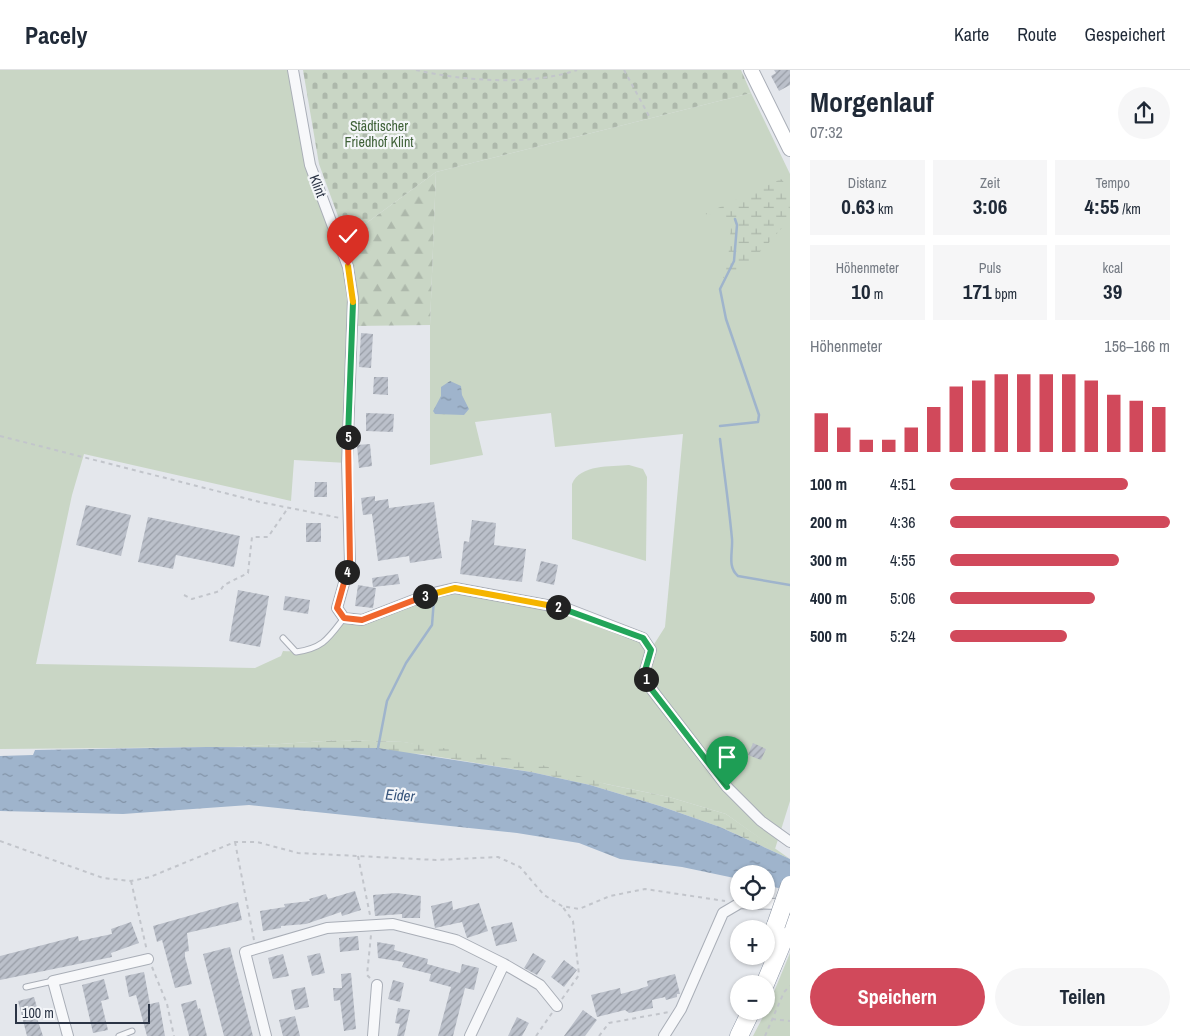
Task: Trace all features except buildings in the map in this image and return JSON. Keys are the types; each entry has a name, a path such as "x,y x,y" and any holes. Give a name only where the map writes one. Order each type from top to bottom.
{"highway":[{"path":"768,975 784,927 790,885"},
{"path":"775,938 784,927"},
{"path":"726,1036 734,1020"},
{"path":"739,1036 747,1020"}],"street":[{"name":"Klint","path":"293,70 310,165 348,266 353,298 347,463 350,562 337,608 344,618"},
{"path":"751,70 790,149"},
{"path":"344,618 362,620 429,594 455,588 568,609 643,638 651,650 644,674 649,686 727,787 761,822 790,842"},
{"path":"775,904 790,910"},
{"path":"664,1036 681,1009 723,913 730,909"},
{"path":"266,1036 245,952 256,947 327,928 393,924 456,940 504,964 540,985 557,1006"},
{"path":"68,1036 53,980 148,959"},
{"path":"470,1036 504,964"},
{"path":"373,1036 376,985"}],"lane":[{"path":"283,638 296,652 312,650 325,642 344,618"},
{"path":"26,987 53,980"},
{"path":"119,1036 132,1031"}],"path":[{"path":"416,70 441,76 525,80 578,70"},
{"path":"624,70 649,116"},
{"path":"0,436 288,508 350,520"},
{"path":"184,595 192,599 220,591 224,585 248,573 252,537 268,537 288,508"},
{"path":"0,841 103,878 131,881 150,877 234,842 257,842 307,854 436,860 498,857 520,867 544,894 562,906 574,921 579,975 536,1036"},
{"path":"234,842 256,947"},
{"path":"562,906 579,909 610,896 646,890 730,902"},
{"path":"775,1012 784,992 790,986"},
{"path":"599,1036 609,1023 681,1009"},
{"path":"775,1019 790,1021"},
{"path":"764,1036 772,1020"}],"green space":[{"path":"0,70 293,70 310,165 353,298 347,463 294,460 291,501 84,454 72,495 36,664 255,668 281,656 283,651 312,648 325,640 344,618 352,620 455,588 568,609 643,638 651,649 665,627 683,434 555,447 551,413 475,422 483,455 430,465 430,325 436,172 751,93 790,174 790,801 775,849 726,814 669,797 404,742 339,740 234,747 0,749"},
{"name":"Städtischer Friedhof Klint","path":"303,70 741,70 751,93 436,172 346,238 319,164"},
{"path":"436,172 430,325 356,326 356,281 346,238"},
{"path":"781,179 788,191 790,219 765,247 720,289 728,260 731,226 724,217 705,214"},
{"path":"629,465 643,469 647,477 646,561 572,539 572,484 576,478 582,473 597,468"},
{"path":"339,740 404,742 532,762 606,784 669,797 726,814 790,859 720,827 660,806 590,785 531,772 421,754 234,747"},
{"path":"790,953 790,1036 753,1036 761,1020 775,1020 775,989"}],"water":[{"path":"450,381 461,386 462,395 469,409 464,415 435,414 433,411 441,396 441,387"},
{"name":"Eider","path":"207,747 378,748 531,772 590,785 660,806 720,827 790,859 790,891 775,887 775,865 730,865 730,877 682,867 620,859 579,843 517,833 249,805 123,814 0,811 0,756 33,755 35,750"}],"waterway":[{"path":"720,426 758,422 759,415 726,319 720,289 734,261 737,225 735,219"},
{"path":"720,439 732,539 731,559 733,568 738,576 790,585"},
{"path":"378,748 387,701 406,663 432,625 434,599"}],"route":[{"path":"348,266 353,298 347,463 350,562 337,608 344,618 362,620 429,594 455,588 568,609 643,638 651,650 644,674 649,686 727,787"}]}
